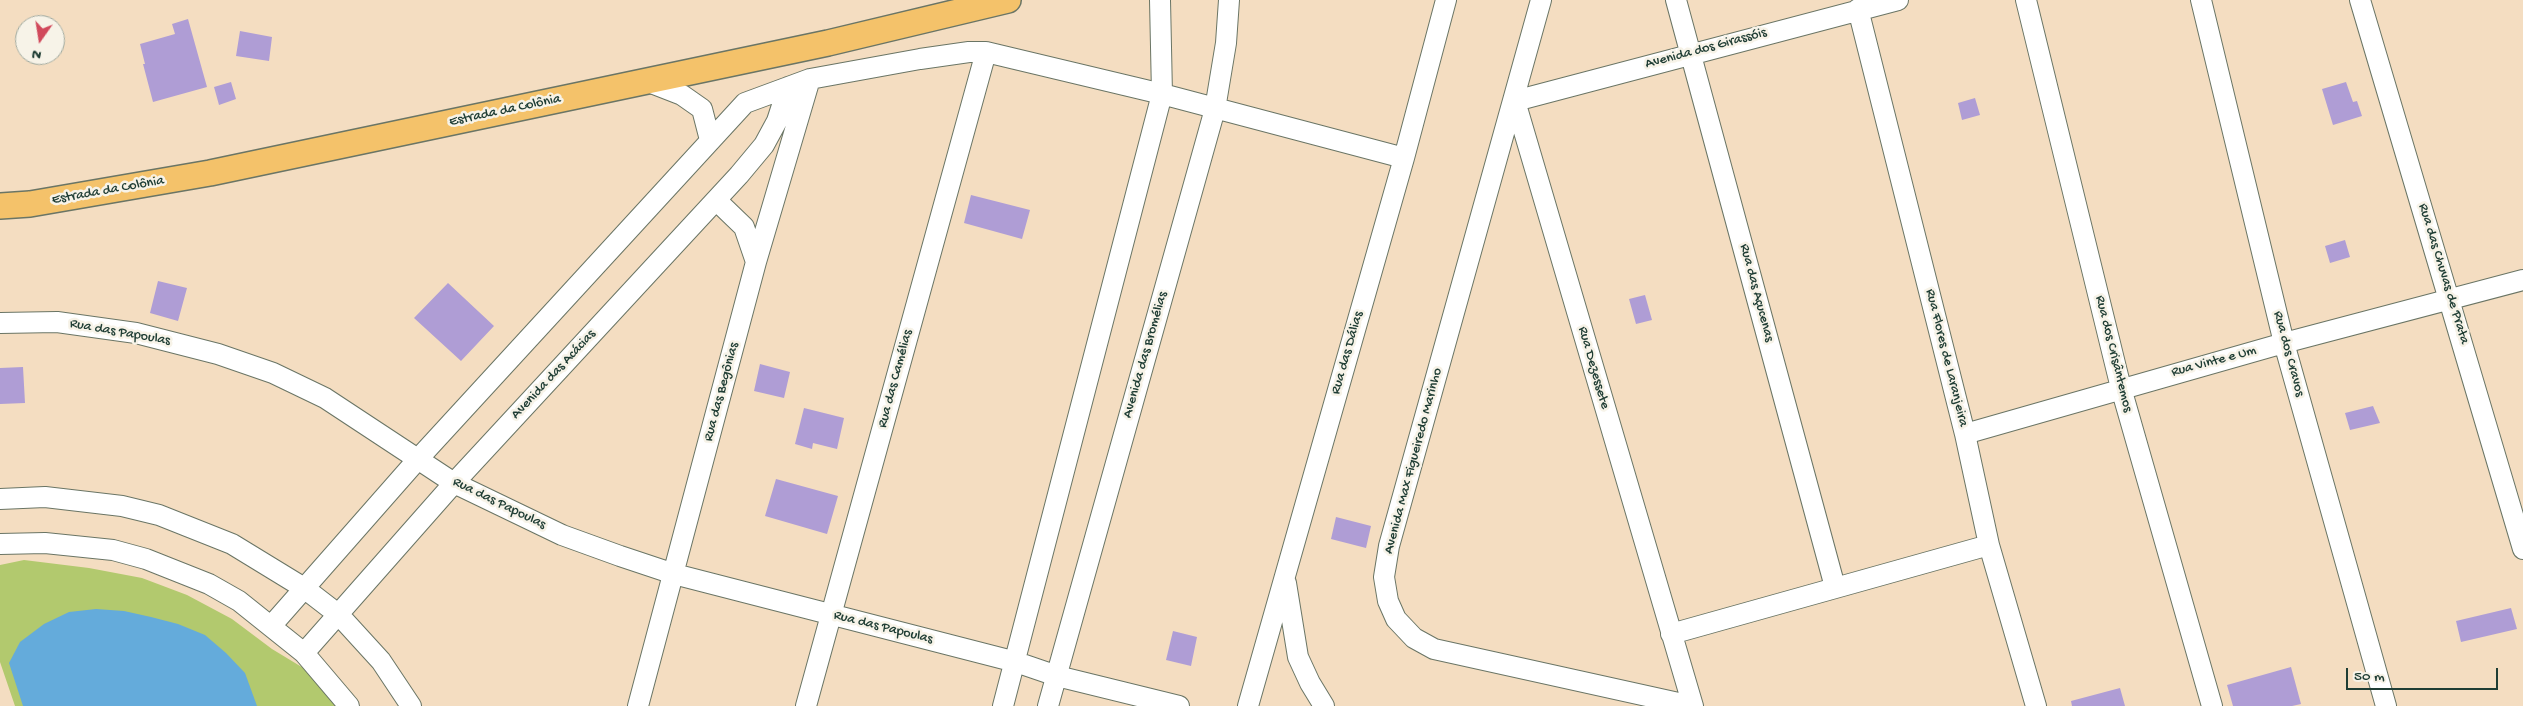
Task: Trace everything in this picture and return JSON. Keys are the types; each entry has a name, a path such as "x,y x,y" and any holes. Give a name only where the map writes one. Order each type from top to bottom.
{"main road":[{"name":"Estrada da Colônia","path":"0,206 30,204 210,173 828,43 1008,0"}],"street":[{"path":"1004,706 1162,94 1160,0"},
{"name":"Avenida das Bromélias","path":"1048,706 1215,109 1226,43 1229,0"},
{"name":"Rua das Dálias","path":"1248,706 1404,158 1446,0"},
{"name":"Avenida Max Figueiredo Marinho","path":"1541,0 1389,546 1384,578 1388,601 1396,620 1414,638 1434,648 1693,706"},
{"name":"Rua das Açucenas","path":"1676,0 1692,53 1835,587"},
{"name":"Avenida dos Girassóis","path":"1514,101 1898,0"},
{"name":"Rua dos Crisântemos","path":"2026,0 2121,388 2212,706"},
{"name":"Rua dos Cravos","path":"2201,0 2284,343 2386,706"},
{"name":"Rua das Chuvas de Prata","path":"2360,0 2451,300 2523,549"},
{"name":"Rua Flores de Laranjeira","path":"1858,9 1965,434 1989,545 2036,706"},
{"path":"272,625 418,459 745,103 810,79 920,58 986,52 1162,94 1404,158"},
{"name":"Rua das Camélias","path":"806,706 986,52"},
{"name":"Rua das Begônias","path":"638,706 756,262 810,79"},
{"path":"646,82 682,95 702,109 710,140"},
{"name":"Avenida das Acácias","path":"304,653 454,483 716,200 764,145 777,121 788,87"},
{"name":"Rua Dezessete","path":"1514,101 1670,634 1693,706"},
{"path":"716,200 744,226 756,262"},
{"name":"Rua Vinte e Um","path":"1965,434 2284,343 2523,280"},
{"name":"Rua das Papoulas","path":"0,324 57,322 136,333 218,354 272,373 325,398 454,483 562,535 674,574 1016,662 1056,676 1179,706"},
{"path":"0,499 45,497 83,500 159,516 232,544 304,588 339,615 381,662 411,706"},
{"path":"0,544 45,542 79,545 146,559 210,584 239,601 272,625 304,653 349,706"},
{"path":"1670,634 1989,545"},
{"path":"1285,576 1298,657 1310,683 1324,706"}],"green space":[{"path":"24,560 89,568 142,578 187,595 232,619 272,649 305,669 331,694 340,706 15,706 0,662 0,565"}],"water":[{"path":"96,609 124,611 151,617 178,624 205,635 245,673 257,706 23,706 9,663 20,642 44,624 69,612"}],"building":[{"path":"188,19 207,87 153,102 140,44 175,34 172,24"},
{"path":"240,31 272,37 269,61 236,56"},
{"path":"231,82 236,99 219,105 214,87"},
{"path":"2346,82 2353,102 2357,101 2362,116 2333,125 2322,89"},
{"path":"1975,98 1980,115 1962,120 1958,103"},
{"path":"971,195 1030,210 1022,239 964,223"},
{"path":"2345,240 2350,257 2330,263 2325,246"},
{"path":"158,281 187,288 178,321 150,313"},
{"path":"448,283 494,326 461,361 414,318"},
{"path":"1645,295 1652,320 1636,324 1629,299"},
{"path":"760,364 790,372 784,398 754,391"},
{"path":"23,367 25,403 0,404 0,368"},
{"path":"2373,406 2380,423 2350,430 2345,413"},
{"path":"804,408 844,418 837,449 813,443 812,449 795,444"},
{"path":"776,479 838,496 827,534 765,516"},
{"path":"1336,517 1371,526 1366,548 1331,539"},
{"path":"2511,608 2517,629 2461,642 2456,621"},
{"path":"1173,631 1197,637 1191,666 1166,660"},
{"path":"2291,667 2301,704 2292,706 2233,706 2227,685"},
{"path":"2120,688 2125,706 2072,706 2071,701"}]}
